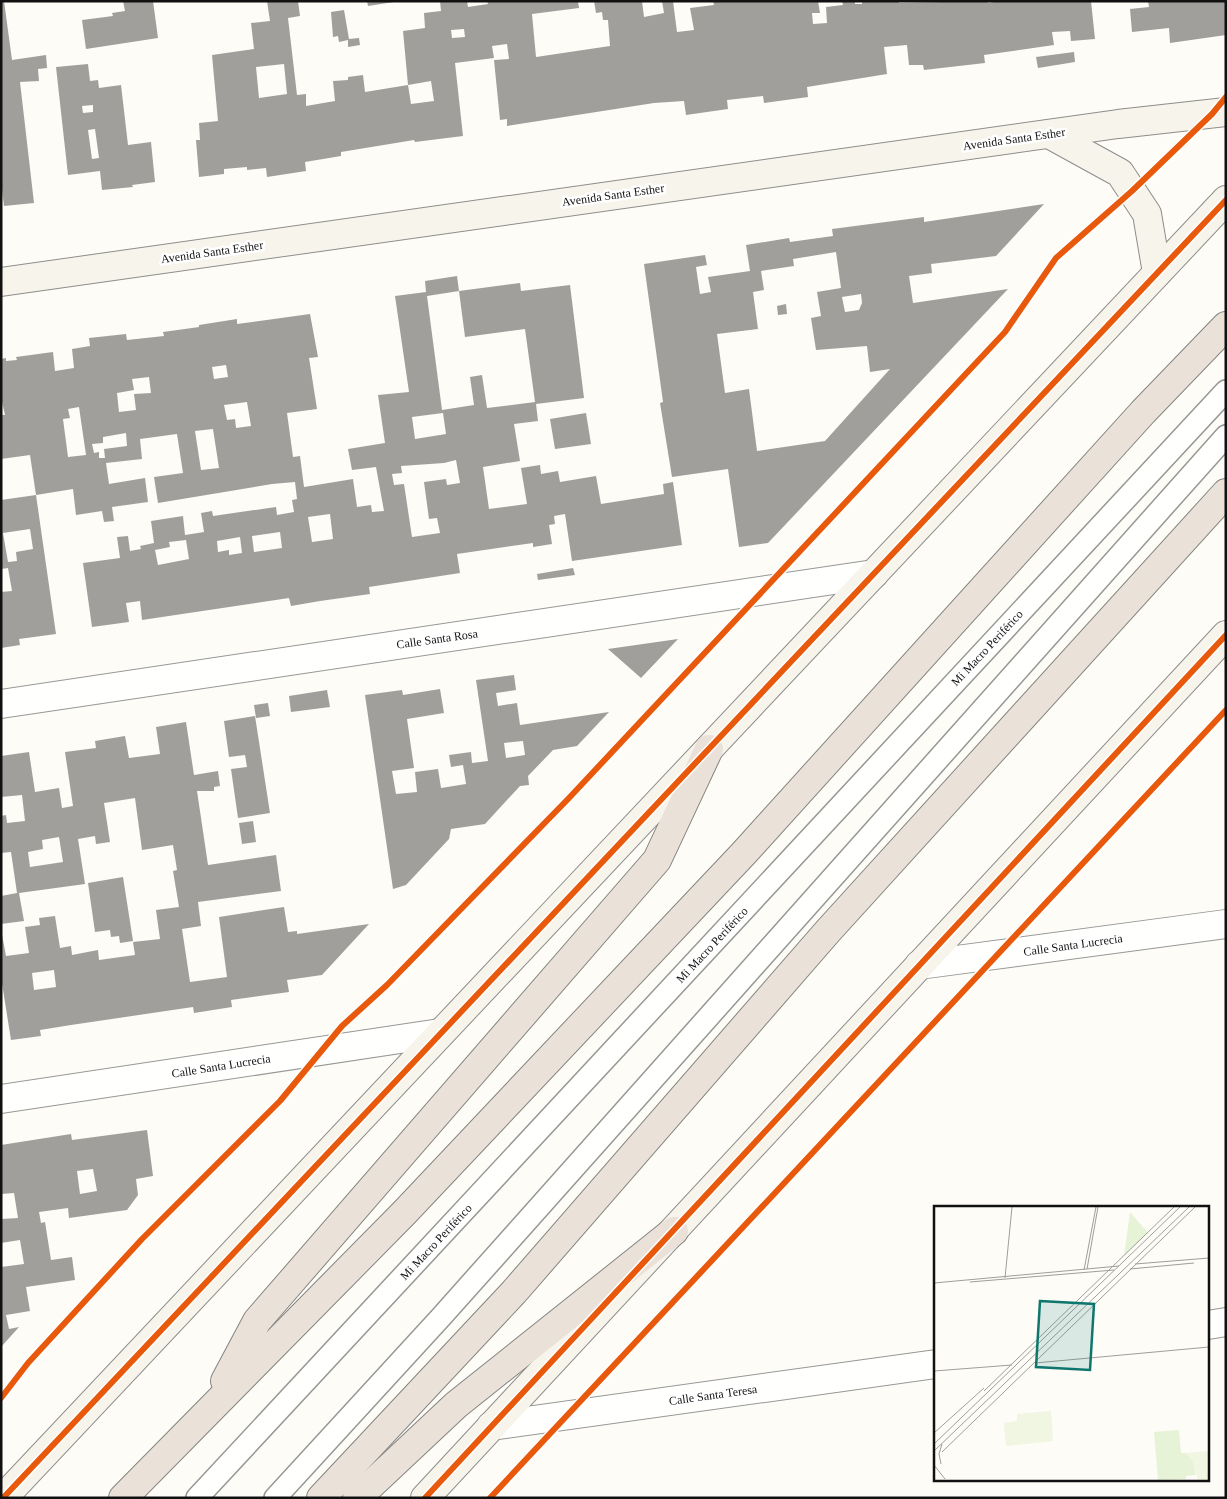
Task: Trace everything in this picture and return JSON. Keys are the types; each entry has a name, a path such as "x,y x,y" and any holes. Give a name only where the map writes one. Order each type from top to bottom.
{"highway":[{"path":"123,1498 144,1474 405,1212 744,852 1143,412 1226,326"},
{"path":"321,1498 514,1292 828,931 1226,494"},
{"path":"210,1408 257,1321 658,860 709,749"},
{"path":"357,1498 456,1404 674,1231"}],"main road":[{"name":"Avenida Santa Esther","path":"1,282 1118,124 1226,112"},
{"path":"1049,134 1120,173 1148,214 1157,273"},
{"path":"2,1498 1226,200"},
{"path":"425,1498 1226,635"}],"street":[{"name":"Calle Santa Rosa","path":"1,704 874,574"},
{"name":"Calle Santa Lucrecia","path":"919,965 1226,924"},
{"name":"Calle Santa Lucrecia","path":"1,1099 440,1033"},
{"path":"1210,1325 1226,1322"},
{"name":"Calle Santa Teresa","path":"491,1426 934,1364"}],"lane":[{"name":"Mi Macro Periférico","path":"197,1498 1226,391"},
{"path":"274,1498 442,1316 1226,436"}],"building":[{"path":"1,1 4,1 12,60 46,55 47,68 38,69 39,81 20,82 34,203 4,206 1,181"},
{"path":"123,1 153,1 158,38 86,49 82,20 113,16 112,13 125,11"},
{"path":"267,1 298,1 300,16 288,18 297,95 306,94 306,106 335,101 333,81 348,80 348,77 363,75 365,92 408,85 403,31 425,28 424,13 441,11 440,1 467,1 468,7 488,4 487,1 578,1 579,8 532,14 536,57 610,46 608,20 603,20 602,12 596,13 594,1 642,1 644,17 664,13 662,1 673,1 677,32 694,30 690,8 714,5 713,1 818,1 820,13 812,13 813,24 827,23 826,7 843,5 842,1 855,1 855,4 862,4 862,1 899,1 899,3 988,1 988,3 1000,1 1091,1 1095,39 1071,41 1070,31 1052,32 1054,45 984,55 985,63 924,70 923,65 909,65 907,45 884,47 887,74 807,87 808,97 764,103 763,96 727,100 728,109 686,115 684,101 654,103 507,126 507,119 500,120 494,60 509,59 507,44 492,46 494,58 455,63 463,136 415,142 414,140 341,152 341,156 305,162 306,171 267,177 266,168 247,170 247,167 224,169 224,174 199,177 196,140 200,140 199,123 218,121 212,55 254,49 251,23 270,21","holes":["464,29 465,37 452,38 451,30","284,64 287,94 259,98 256,67","431,81 434,101 411,104 408,85"]},
{"path":"367,1 394,1 394,2 368,6"},
{"path":"1148,1 1226,1 1226,35 1170,43 1169,28 1132,32 1130,9 1149,7"},
{"path":"344,10 349,39 359,38 360,45 348,47 348,40 339,42 338,36 333,37 331,12"},
{"path":"1074,52 1075,62 1038,68 1036,57"},
{"path":"88,64 90,81 98,80 99,88 121,85 128,145 151,142 155,182 132,185 133,187 102,190 100,171 68,175 56,67","holes":["93,105 93,112 83,113 82,106","95,129 99,158 92,159 88,130"]},
{"path":"1044,204 996,256 931,264 932,273 909,276 913,303 1008,289 768,543 739,547 728,469 672,477 660,403 663,402 644,264 705,255 707,265 696,267 700,294 711,292 708,277 750,271 746,245 789,238 790,242 833,236 832,229 924,217 924,222","holes":["836,252 841,288 817,292 821,316 811,318 816,350 867,346 870,372 890,369 825,441 757,451 749,389 725,393 717,334 758,329 753,292 764,290 761,271 794,266 793,259","861,294 862,303 859,310 845,312 842,297"]},
{"path":"457,276 459,291 520,283 521,291 570,285 584,398 536,404 538,421 514,424 520,461 483,467 489,509 527,504 521,468 540,465 541,474 558,471 560,482 596,476 601,504 664,494 663,484 673,482 682,545 572,561 565,514 554,516 555,524 549,525 552,544 533,547 533,543 457,554 460,573 369,587 370,594 291,606 289,598 142,620 140,601 126,603 129,622 92,627 83,563 120,558 117,537 128,536 130,551 141,549 140,546 154,543 151,521 183,516 185,535 204,532 201,513 212,511 213,516 276,507 277,515 294,512 292,500 297,499 295,482 272,484 158,503 154,477 183,473 177,434 140,439 142,459 106,463 109,484 145,478 148,502 112,507 114,521 104,522 102,511 76,515 73,489 36,495 30,455 1,459 1,415 5,415 1,397 1,359 6,358 6,361 17,360 16,357 53,352 55,371 74,368 72,349 90,346 89,338 126,334 127,340 164,336 163,332 237,319 237,324 310,314 318,357 309,358 317,409 287,413 293,457 300,456 304,487 353,479 357,507 371,505 372,512 384,511 376,467 352,470 348,449 385,443 378,395 409,392 395,296 426,292 425,281","holes":["459,291 465,337 525,329 535,402 487,408 482,375 470,377 474,405 442,410 427,296","226,365 228,377 214,379 212,367","149,377 151,393 134,394 136,410 119,412 117,393 134,390 132,379","247,402 251,426 236,428 235,419 227,420 224,405","79,407 86,455 68,457 63,419 70,418 68,409","443,413 446,434 415,439 412,417","213,429 219,468 201,470 195,431","126,433 127,446 104,449 105,458 99,458 99,452 94,453 92,444 103,443 103,437","456,460 460,483 447,485 446,479 424,482 429,519 437,518 440,533 412,537 404,484 394,485 392,474 402,473 401,466 444,463","330,514 333,539 312,542 308,517","280,532 282,548 254,552 252,536","240,537 242,553 229,555 229,550 218,552 217,541","186,540 189,559 158,565 155,550 170,547 169,542"]},
{"path":"786,304 787,314 778,315 777,306"},
{"path":"586,413 591,444 555,449 550,419"},
{"path":"36,495 56,634 19,639 20,645 1,648 1,592 12,591 8,568 1,569 1,500","holes":["30,529 33,549 16,552 17,561 8,562 3,533"]},
{"path":"573,568 575,575 538,580 537,574"},
{"path":"678,639 641,678 608,649"},
{"path":"514,675 516,690 496,693 498,706 517,703 520,725 609,712 577,746 553,750 528,776 529,785 520,786 485,824 451,829 449,839 406,885 393,889 365,695 402,690 403,695 440,689 444,713 407,719 414,768 392,771 396,794 417,792 415,772 438,769 441,788 466,784 463,765 451,767 449,755 471,752 472,763 488,761 476,680","holes":["523,741 525,755 506,758 504,743"]},
{"path":"327,690 330,707 291,712 289,696"},
{"path":"268,703 270,716 256,718 254,705"},
{"path":"255,716 270,813 238,818 231,769 247,767 245,755 229,757 224,721"},
{"path":"186,722 194,775 218,771 220,786 214,787 214,791 197,791 208,865 276,855 281,891 198,902 201,926 182,929 190,982 227,977 219,917 284,907 288,932 297,931 297,934 369,924 322,975 287,980 289,992 231,1000 232,1007 194,1013 193,1007 71,1025 40,1030 41,1036 11,1040 1,977 1,929 6,956 29,953 25,927 40,925 39,918 55,916 60,948 71,946 72,955 98,950 99,960 135,955 133,942 160,939 156,910 179,907 173,871 177,870 173,845 142,850 135,798 104,803 110,842 96,844 95,836 78,839 85,884 19,893 24,921 1,924 1,896 17,893 11,852 1,853 1,816 6,815 7,823 25,821 22,795 1,797 1,756 29,752 35,792 59,788 62,808 73,806 65,752 96,748 95,741 125,736 129,758 160,754 156,727","holes":["59,837 63,862 30,867 28,852 43,849 42,840","54,970 56,987 34,990 32,973"]},
{"path":"253,821 256,842 242,844 239,823"},
{"path":"123,877 133,941 120,943 119,936 111,937 110,930 95,932 88,883"},
{"path":"147,1130 153,1176 136,1179 138,1195 127,1210 69,1218 68,1208 39,1212 41,1223 45,1222 51,1260 72,1257 75,1280 26,1287 30,1311 6,1315 9,1329 19,1327 1,1347 1,1267 24,1264 20,1240 1,1243 1,1219 18,1218 14,1193 1,1194 1,1145 71,1134 72,1140","holes":["93,1169 97,1191 80,1194 77,1171"]}],"cycle path":[{"path":"1,1398 28,1363 142,1239 280,1101 342,1026 387,985 569,798 1005,332 1056,258 1132,191 1212,114 1226,97"},
{"path":"3,1498 1226,200"},
{"path":"425,1498 1226,635"},
{"path":"490,1498 1226,710"}]}
